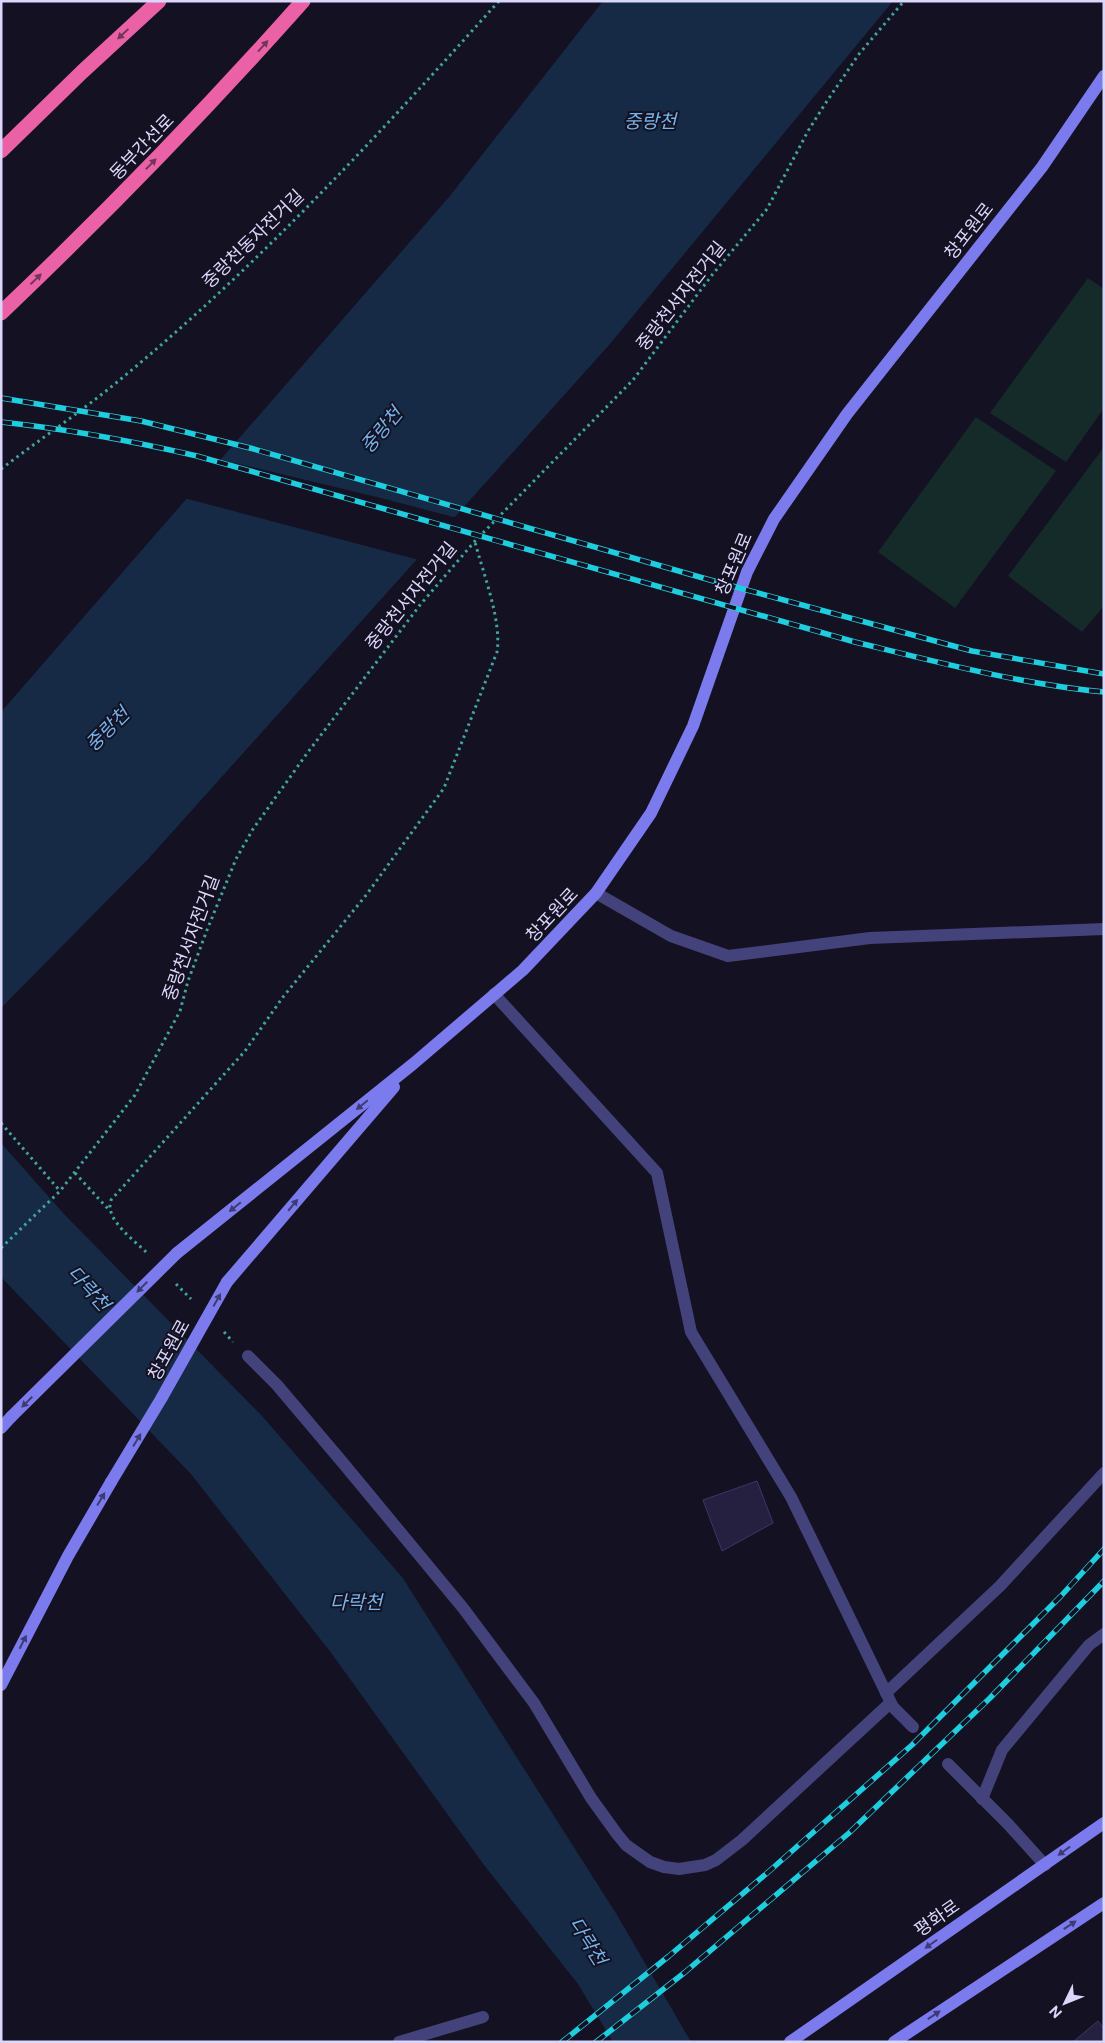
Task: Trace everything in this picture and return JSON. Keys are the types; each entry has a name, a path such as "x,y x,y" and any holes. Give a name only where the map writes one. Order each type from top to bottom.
{"highway":[{"path":"1,151 82,72 159,1"},
{"name":"동부간선로","path":"1,313 91,227 255,56 303,1"}],"street":[{"name":"창포원로","path":"1,1428 177,1253 414,1064 523,970 596,893 651,813 693,726 747,572 774,519 847,414 1042,167 1104,76"},
{"name":"창포원로","path":"1,1685 68,1556 161,1399 227,1282 414,1064"},
{"name":"평화로","path":"790,2042 1104,1823"},
{"path":"894,2042 1104,1903"}],"lane":[{"path":"596,893 671,936 728,956 870,938 1104,929"},
{"path":"494,994 657,1173 691,1332 791,1497 893,1707 913,1727"},
{"path":"248,1356 277,1385 463,1608 534,1703 591,1798 617,1834 626,1845 650,1862 664,1867 679,1869 698,1867 716,1860 742,1840 888,1705 893,1707"},
{"path":"886,1693 1000,1586 1104,1473"},
{"path":"982,1799 1002,1750 1090,1645 1104,1634"},
{"path":"948,1764 1008,1824 1045,1865"},
{"path":"399,2042 483,2017"}],"path":[{"name":"중랑천동자전거길","path":"1,468 127,374 217,294 350,164 499,1"},
{"name":"중랑천서자전거길","path":"1,1248 60,1191 135,1095 180,1011 188,981 206,930 236,859 253,829 364,676 475,541 633,380 712,275 767,209 808,131 830,96 859,54 904,1"},
{"path":"151,1258 118,1224 109,1205 112,1200 245,1051 283,998 367,894 444,788 498,652 498,624 475,541"},
{"path":"1,1123 60,1191"},
{"path":"75,1173 111,1211"},
{"path":"172,1279 192,1300"},
{"path":"220,1328 248,1356"}],"green space":[{"path":"1088,278 1104,289 1104,408 1066,462 990,413"},
{"path":"976,417 1056,471 955,608 878,552"},
{"path":"1104,447 1104,606 1082,632 1008,576"}],"water":[{"name":"중랑천","path":"603,1 893,1 609,345 149,858 1,1008 1,712 449,197"},
{"name":"다락천","path":"1,1143 64,1214 262,1416 402,1577 617,1915 691,2042 613,2042 578,1984 484,1865 332,1654 191,1474 1,1277"}],"pier":[{"path":"218,459 457,518 419,560 184,498"}],"building":[{"path":"757,1481 773,1523 722,1551 703,1500"},
{"path":"1098,2021 1104,2029 1104,2042 1073,2042"}],"railway":[{"path":"1,398 141,421 250,448 710,580 972,651 1104,674"},
{"path":"1,422 99,436 197,456 855,642 1010,678 1104,692"},
{"path":"562,2042 669,1956 766,1874 912,1745 1061,1596 1104,1549"},
{"path":"596,2042 684,1973 849,1833 990,1698 1104,1581"}]}
